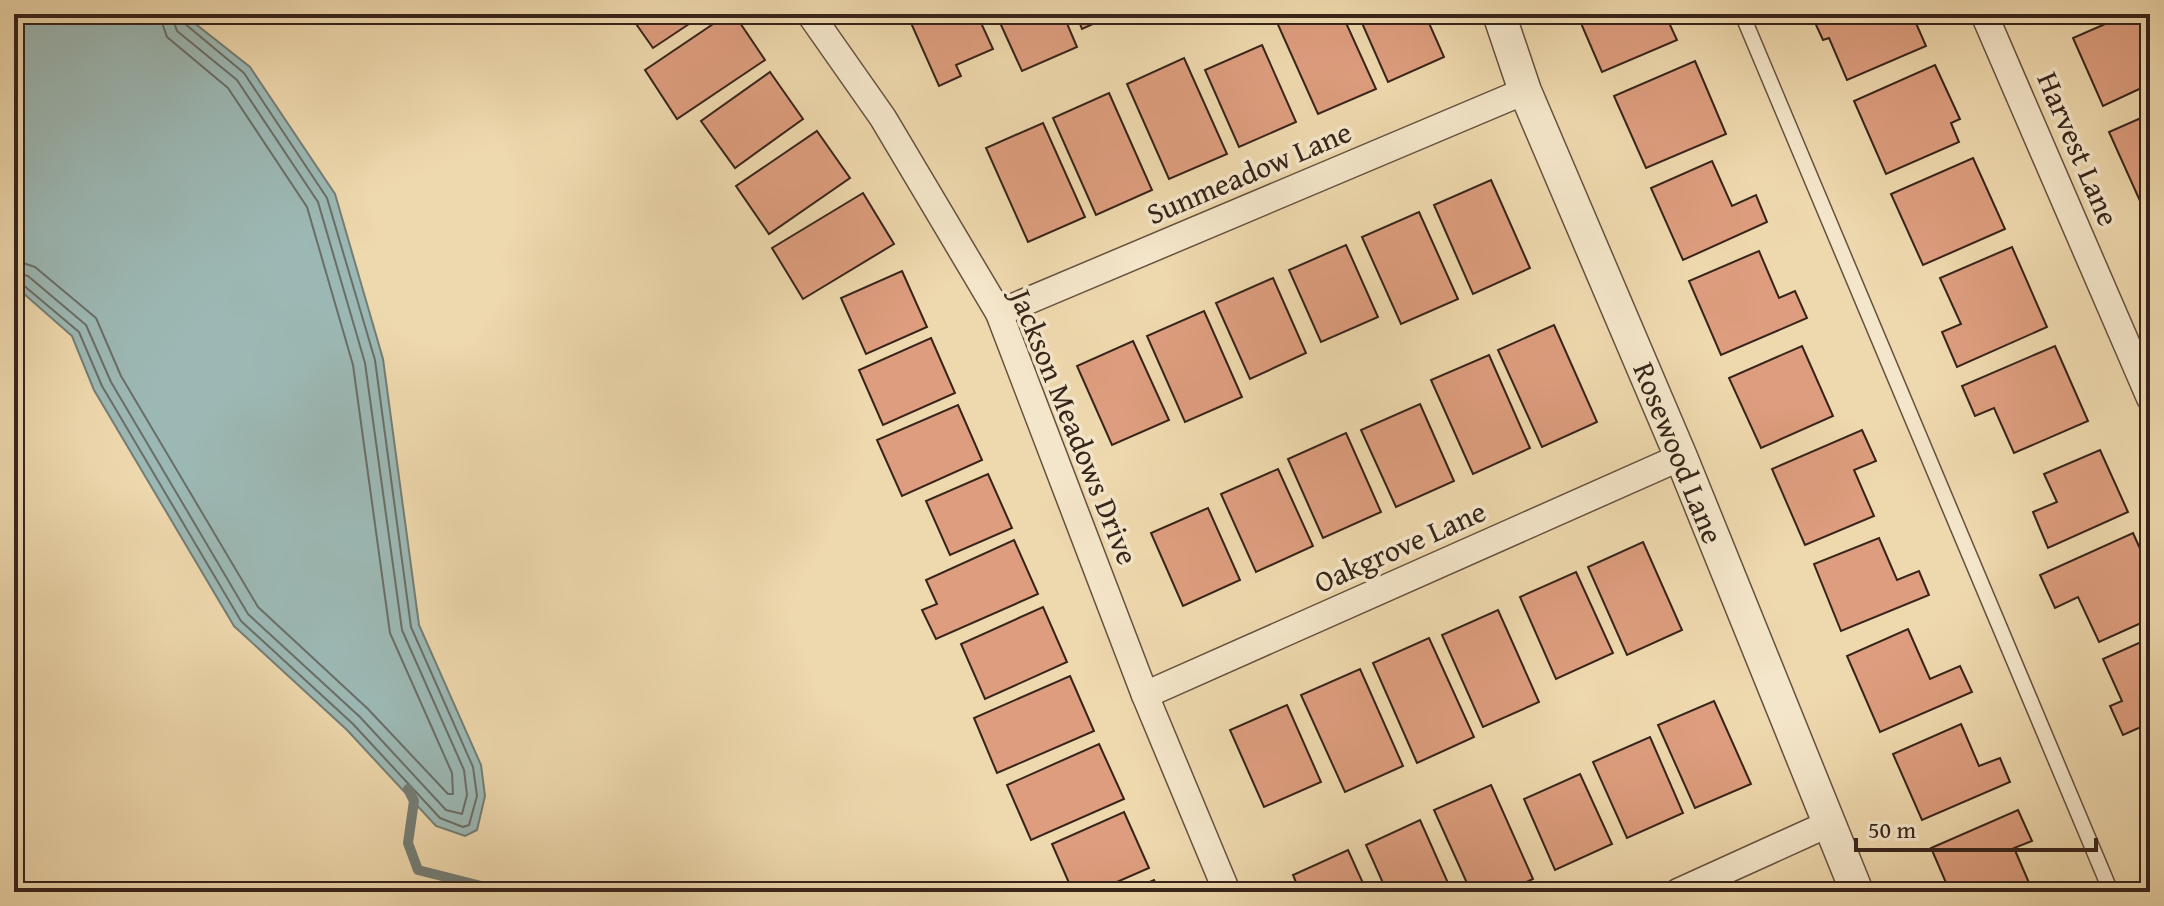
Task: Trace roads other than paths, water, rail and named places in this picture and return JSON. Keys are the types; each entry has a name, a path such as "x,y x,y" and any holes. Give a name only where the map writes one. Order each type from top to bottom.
{"street":[{"name":"Jackson Meadows Drive","path":"810,14 883,118 999,313 1145,695 1227,892"},
{"name":"Rosewood Lane","path":"1499,14 1525,91 1681,457 1857,892"},
{"name":"Harvest Lane","path":"1984,14 2148,386"},
{"name":"Sunmeadow Lane","path":"999,313 1525,91"},
{"name":"Oakgrove Lane","path":"1145,695 1681,457"},
{"path":"1678,892 1828,824"}],"lane":[{"path":"1742,14 2111,892"}],"water":[{"path":"14,14 183,14 250,67 335,194 383,359 419,625 481,765 485,796 477,830 465,836 436,826 347,730 234,626 94,390 72,336 14,285"}],"waterway":[{"path":"408,789 414,801 408,843 418,870 505,892"}]}
